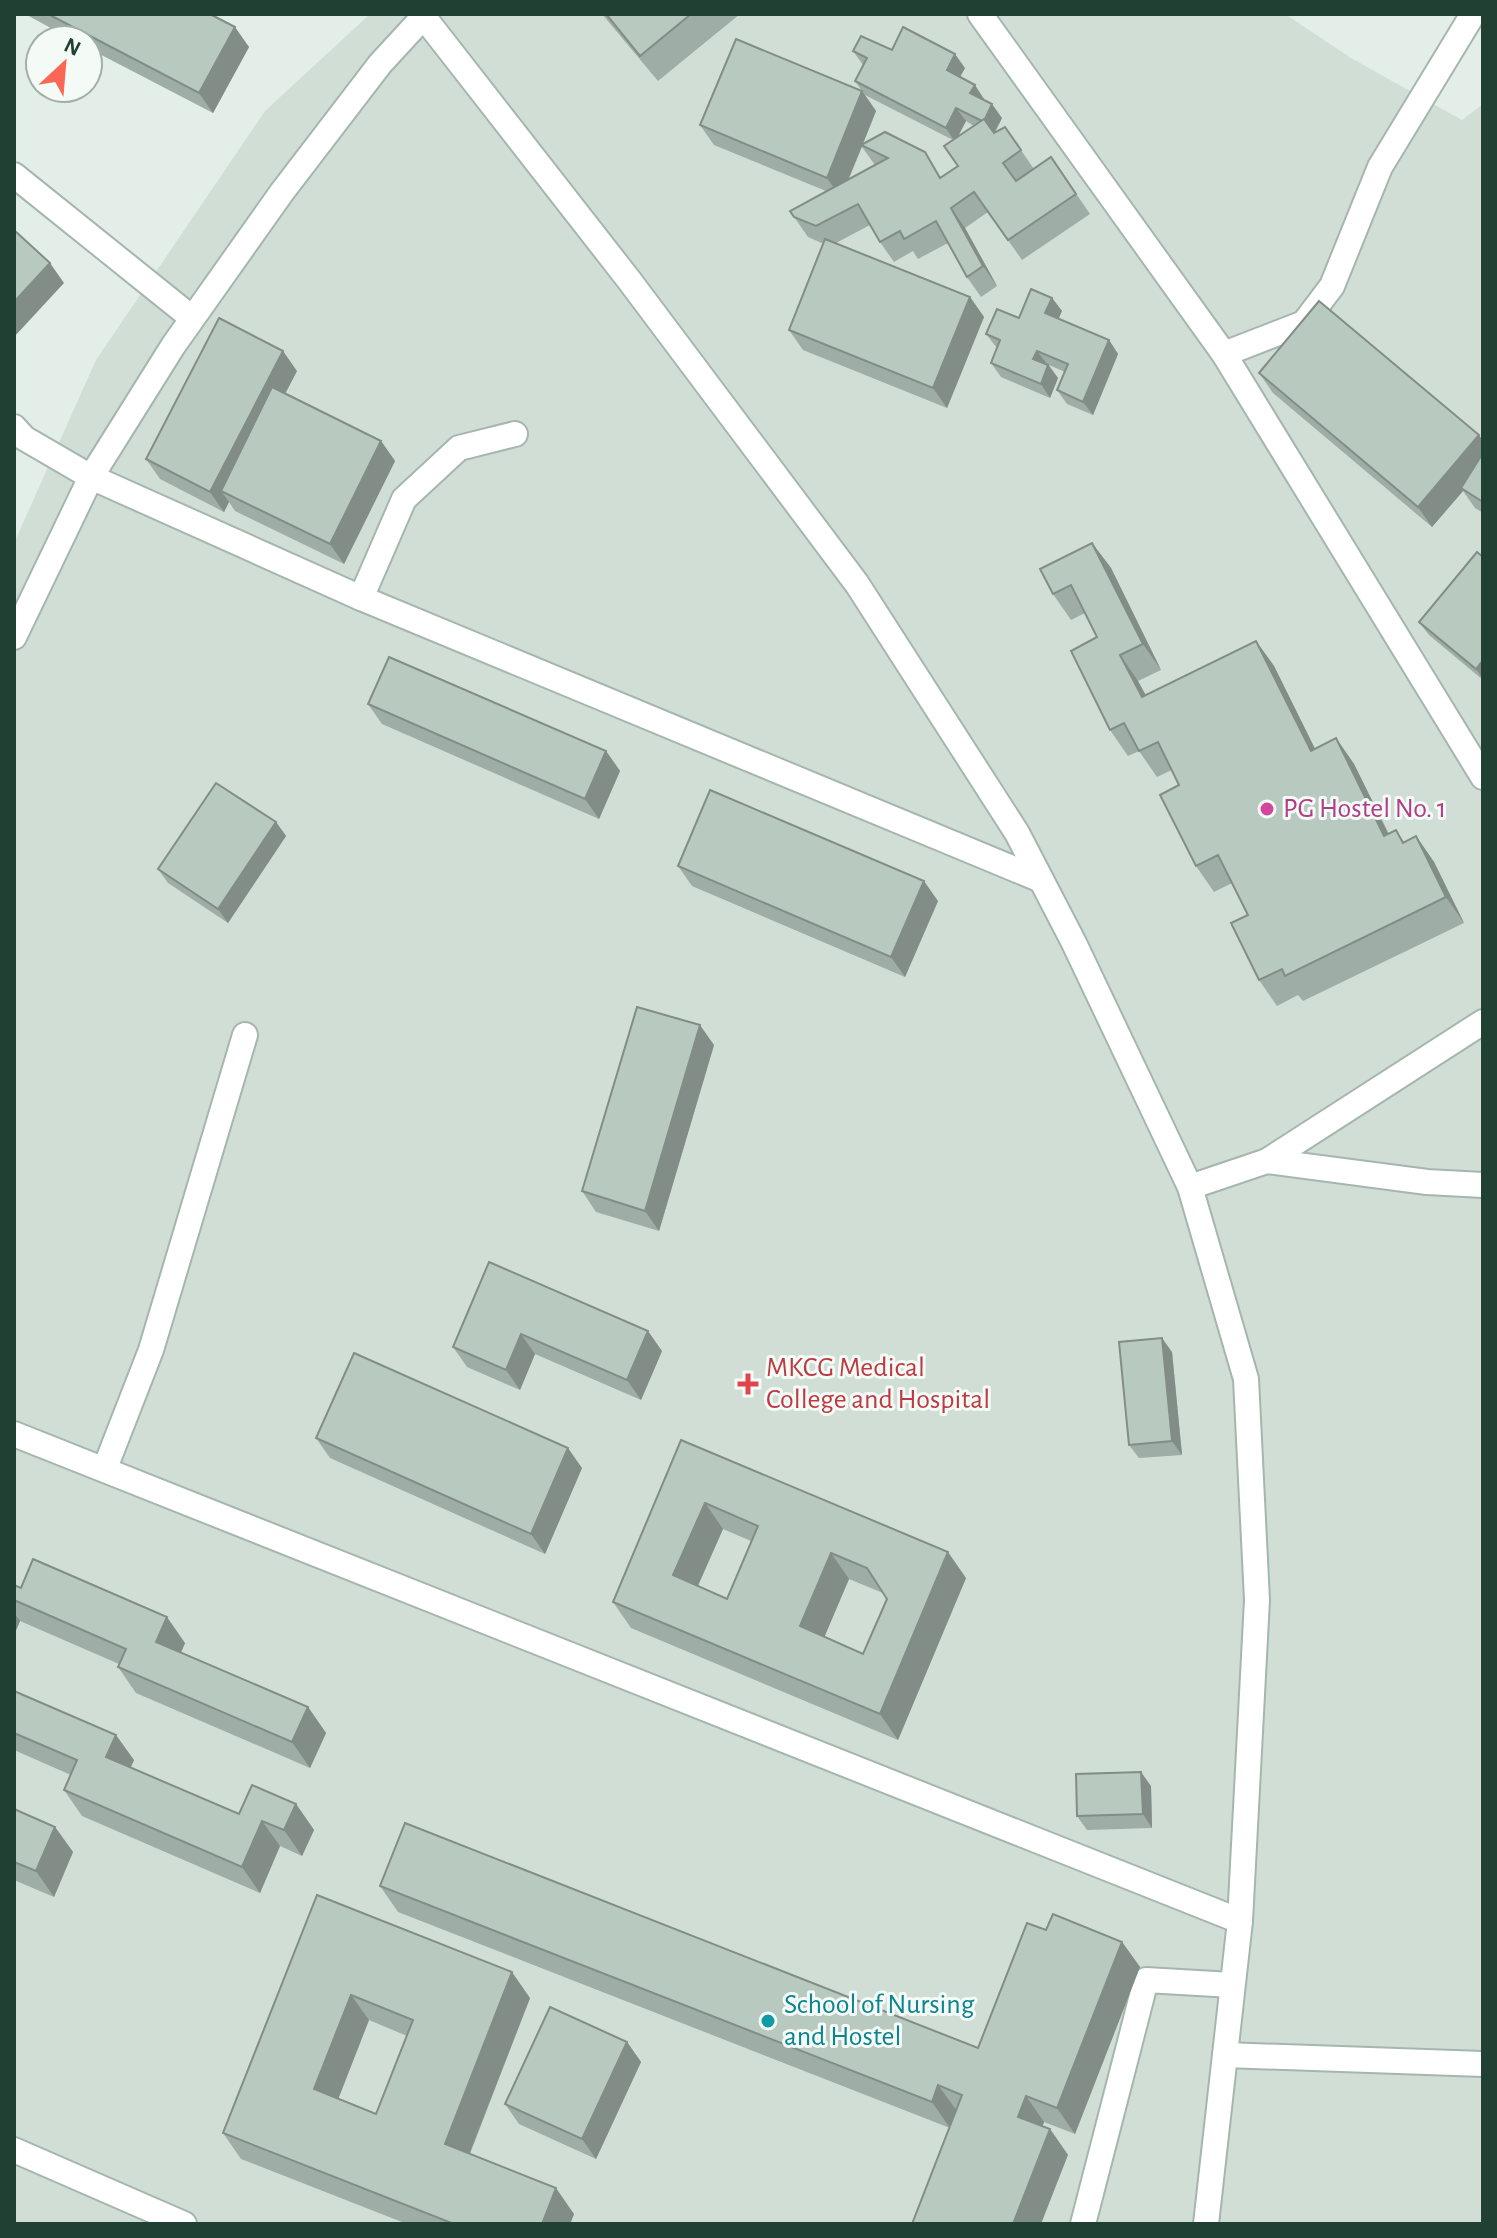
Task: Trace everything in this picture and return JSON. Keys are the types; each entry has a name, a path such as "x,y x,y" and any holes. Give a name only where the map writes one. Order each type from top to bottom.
{"street":[{"path":"980,14 1224,354 1483,777"},
{"path":"14,637 91,477 192,318 380,64 423,15 629,280 857,584 987,784 1041,880 1190,1187 1246,1379 1257,1600 1240,1921 1206,2224"},
{"path":"1224,354 1304,323 1332,286 1380,167 1469,21"},
{"path":"14,175 192,318"},
{"path":"14,427 24,438 91,477 361,598 1041,880"},
{"path":"361,598 404,499 459,448 515,434"},
{"path":"1190,1187 1267,1161 1483,1022"},
{"path":"105,1468 151,1350 245,1035"},
{"path":"1267,1161 1427,1182 1483,1185"},
{"path":"14,1434 1240,1921"},
{"path":"1083,2224 1146,1980 1232,1985"},
{"path":"1225,2055 1483,2064"},
{"path":"14,2150 184,2224"}],"shaded area":[{"name":"MKCG Medical College and Hospital","path":"370,14 1285,14 1351,58 1462,120 1483,104 1483,2224 14,2224 14,543 96,360 265,111"}],"building":[{"path":"48,14 210,14 235,27 199,93 104,43 104,24 67,24"},
{"path":"606,14 691,14 640,56"},
{"path":"903,27 955,54 947,70 975,85 970,93 992,104 985,119 982,121 956,108 946,128 855,81 867,58 853,51 861,36 892,50"},
{"path":"736,39 862,91 827,178 700,125"},
{"path":"984,119 994,133 1005,127 1021,150 1003,163 1016,181 1051,157 1076,194 1008,240 974,192 951,208 983,266 967,277 936,221 904,239 900,231 880,242 858,204 816,226 794,217 790,211 888,158 861,145 885,132 925,152 940,178 958,166 944,146"},
{"path":"14,230 50,263 14,302"},
{"path":"825,239 970,297 933,388 789,330"},
{"path":"1031,289 1052,298 1045,313 1109,340 1083,402 1057,390 1068,364 1037,351 1033,359 1048,365 1041,384 991,363 1000,340 986,334 997,309 1019,318"},
{"path":"1319,301 1479,435 1418,507 1259,373"},
{"path":"219,318 283,351 210,492 146,459"},
{"path":"272,387 381,441 330,544 221,491"},
{"path":"1483,453 1483,502 1461,488"},
{"name":"PG Hostel No. 1","path":"1092,543 1143,644 1120,655 1142,697 1256,641 1311,751 1336,738 1384,836 1396,830 1403,843 1416,836 1446,897 1285,976 1282,969 1259,980 1231,923 1248,915 1218,855 1196,866 1160,795 1179,785 1158,742 1139,751 1124,723 1110,730 1071,651 1097,637 1071,585 1053,594 1040,569"},
{"path":"1477,552 1483,557 1483,660 1476,669 1419,622"},
{"path":"389,657 606,751 585,799 368,704"},
{"path":"216,783 276,822 218,909 158,869"},
{"path":"710,790 924,881 891,957 678,866"},
{"path":"637,1007 700,1025 645,1211 582,1191"},
{"path":"489,1262 648,1331 627,1380 521,1334 506,1370 453,1347"},
{"path":"1162,1338 1172,1441 1129,1445 1119,1342"},
{"path":"354,1353 568,1448 531,1534 316,1438"},
{"path":"681,1440 948,1552 880,1714 613,1602","holes":["705,1503 758,1526 727,1599 673,1575","831,1553 867,1568 887,1599 863,1654 800,1626"]},
{"path":"33,1559 167,1617 156,1642 308,1707 292,1742 118,1667 126,1649 14,1600 14,1585 21,1588"},
{"path":"14,1691 116,1735 106,1757 239,1814 252,1785 296,1804 284,1830 262,1821 242,1867 64,1790 77,1760 14,1733"},
{"path":"1141,1772 1143,1814 1077,1816 1076,1774"},
{"path":"14,1809 55,1827 36,1871 14,1862"},
{"name":"School of Nursing and Hostel","path":"405,1823 978,2048 1027,1923 1046,1930 1053,1914 1122,1942 1057,2108 1026,2096 1018,2117 1050,2129 1013,2224 912,2224 962,2095 938,2085 932,2102 380,1886"},
{"path":"317,1895 512,1972 445,2144 556,2188 542,2224 454,2224 223,2133","holes":["351,1995 413,2020 376,2114 314,2089"]},
{"path":"550,2007 627,2042 582,2139 505,2104"}],"place":[{"name":"PG Hostel No. 1","path":"1267,809"},
{"name":"MKCG Medical College and Hospital","path":"748,1384"},
{"name":"School of Nursing and Hostel","path":"768,2021"}]}
